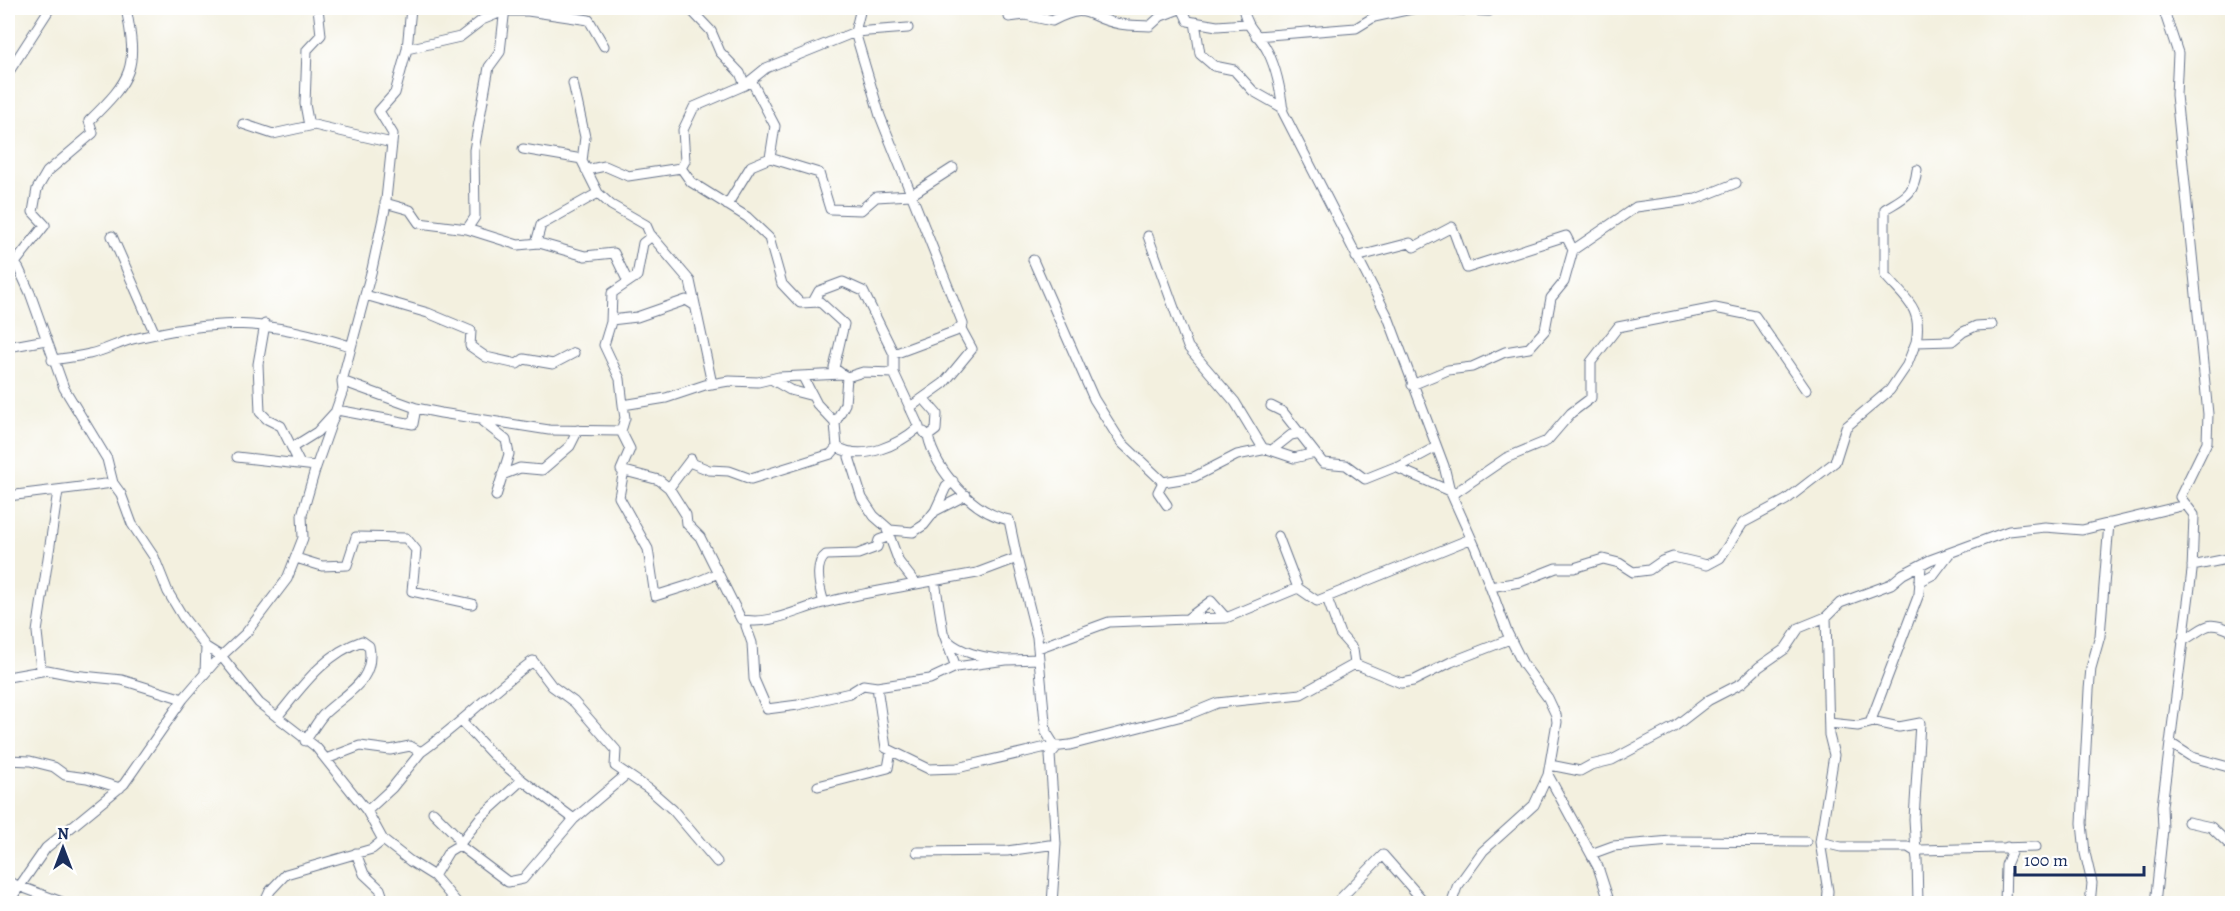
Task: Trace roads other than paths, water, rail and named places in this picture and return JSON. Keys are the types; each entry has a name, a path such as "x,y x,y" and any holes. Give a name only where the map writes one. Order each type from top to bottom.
{"street":[{"path":"8,73 50,8"},
{"path":"15,263 45,225 33,212 37,189 47,172 93,133 89,121 122,88 133,61 133,43 126,8"},
{"path":"309,126 305,104 307,50 321,35 318,8"},
{"path":"8,903 45,848 120,788 168,724 183,699 261,615 271,597 287,579 303,538 302,515 316,466 343,390 342,381 365,295 385,203 393,134 379,111 395,93 407,50 409,8"},
{"path":"692,8 692,11 711,31 720,52 748,82 775,126 770,158"},
{"path":"861,8 855,32 880,116 963,324 956,331 894,354"},
{"path":"1009,17 1025,15 1052,21 1077,9 1120,24 1149,26 1161,16 1182,8 1188,21 1217,26 1246,24"},
{"path":"1243,8 1246,24 1268,51 1280,87 1283,108 1388,317 1451,493 1468,528 1470,539 1476,549 1510,639 1556,715 1548,775 1534,805 1483,851 1457,887 1451,903"},
{"path":"1256,36 1356,28 1374,17 1402,9 1416,8"},
{"path":"1422,8 1489,11 1492,8"},
{"path":"2155,903 2163,829 2162,806 2192,566 2194,515 2180,497 2207,442 2208,414 2176,95 2178,53 2163,8"},
{"path":"407,50 460,37 482,20 504,9 589,20 604,46"},
{"path":"466,229 475,217 474,150 489,67 500,52 504,9"},
{"path":"1195,22 1200,54 1214,66 1234,70 1253,91 1283,108"},
{"path":"681,168 685,161 683,130 694,107 748,82 765,68 855,32 908,28"},
{"path":"573,83 585,137 582,159 586,170 598,193 611,205 646,225 652,236 690,281 712,384"},
{"path":"243,124 273,134 309,126 392,143"},
{"path":"523,149 582,159"},
{"path":"728,204 751,166 770,158 819,173 830,209 861,210 876,197 911,195 953,168"},
{"path":"586,170 604,166 628,176 681,168"},
{"path":"669,488 690,460 709,470 729,471 750,478 831,454 837,447 835,423 845,404 844,376 834,368 844,324 820,302 800,303 782,284 769,238 747,217 691,182 681,168"},
{"path":"1490,587 1520,582 1556,568 1574,568 1603,559 1619,563 1633,572 1649,570 1673,557 1693,564 1707,565 1720,558 1743,523 1786,500 1835,462 1846,427 1890,390 1907,365 1917,342 1920,324 1916,309 1885,275 1885,208 1905,197 1915,187 1917,170"},
{"path":"1412,386 1448,370 1472,367 1505,352 1529,348 1545,330 1551,298 1564,282 1573,250 1636,207 1696,199 1736,183"},
{"path":"536,243 541,225 598,193"},
{"path":"385,203 410,210 419,223 466,229 518,245 536,243 585,256 614,253 628,282"},
{"path":"1356,257 1410,243 1413,247 1452,226 1467,268 1566,236 1573,250"},
{"path":"112,236 155,334"},
{"path":"652,236 643,243 637,276 612,293 611,320 603,345 620,379 625,418 621,431 630,449 621,470 659,480 669,488 686,515 687,524 700,537 741,619 748,621 778,616 824,603 977,573 1017,558"},
{"path":"1148,236 1188,347 1235,402 1268,450"},
{"path":"8,253 30,293 52,360 75,411 107,459 113,483 121,495 132,524 154,557 168,592 183,617 206,647 222,657 259,703 305,741 316,747 367,811 383,840 434,876 458,903"},
{"path":"1033,260 1094,399 1121,442 1163,482"},
{"path":"813,302 819,291 843,282 863,291 894,354 894,373 909,408 919,427 928,436 931,448 953,481 966,495 984,511 1009,520 1038,648 1046,732 1056,748"},
{"path":"365,295 428,313 471,331 470,346 486,357 517,364 524,359 553,364 574,353"},
{"path":"611,320 637,317 686,300 694,305"},
{"path":"1451,493 1506,458 1547,441 1571,413 1590,398 1590,362 1618,327 1715,308 1755,316 1806,390"},
{"path":"52,360 91,354 117,343 155,334 229,323 265,324 302,330 350,346"},
{"path":"265,324 258,364 260,412 267,419 281,426 300,464"},
{"path":"1917,342 1952,341 1963,332 1976,326 1992,325"},
{"path":"909,408 944,383 972,349 960,327"},
{"path":"8,347 46,340"},
{"path":"623,405 666,398 729,381 758,382 771,379 844,376 863,372 894,373"},
{"path":"803,377 813,396 835,423"},
{"path":"771,379 790,390 813,396"},
{"path":"342,381 416,408 481,420 549,430 621,431"},
{"path":"923,398 937,414 938,425 928,436"},
{"path":"1271,406 1283,412 1323,463 1346,465 1365,479 1397,468 1436,447"},
{"path":"337,410 412,424 416,408"},
{"path":"293,447 317,432 337,410"},
{"path":"481,420 506,440 509,454 496,496"},
{"path":"837,447 852,452 873,452 919,427"},
{"path":"502,475 520,468 542,470 570,446 578,429"},
{"path":"1268,450 1291,435 1301,433"},
{"path":"1163,482 1194,477 1237,454 1268,450 1294,458 1315,453"},
{"path":"852,452 849,457 862,498 888,531 899,562 916,584"},
{"path":"237,457 316,466"},
{"path":"1397,468 1451,493"},
{"path":"624,470 619,497 648,549 655,596 718,573"},
{"path":"824,603 819,566 822,557 858,554 877,547 879,540 888,531 913,532 924,525 935,511 946,487 953,481"},
{"path":"1163,482 1158,492 1167,505"},
{"path":"8,496 113,483"},
{"path":"41,669 37,632 58,491"},
{"path":"935,511 966,495"},
{"path":"1550,765 1580,771 1591,765 1612,760 1674,728 1710,700 1742,683 1759,667 1785,649 1799,628 1826,617 1840,603 1892,584 1903,574 1930,560 2009,531 2045,527 2082,530 2186,505"},
{"path":"2090,903 2091,882 2082,823 2087,717 2091,668 2100,636 2109,523"},
{"path":"1278,536 1298,588 1317,601 1470,539"},
{"path":"296,558 322,566 347,565 356,537 406,538 416,550 412,591 472,604"},
{"path":"1919,582 1934,574 1949,554"},
{"path":"2192,566 2232,558"},
{"path":"1871,721 1919,594 1921,566"},
{"path":"935,581 942,632 956,667"},
{"path":"1038,648 1109,622 1226,618 1298,588"},
{"path":"1326,598 1340,634 1353,649 1355,664"},
{"path":"1187,619 1211,601 1226,618"},
{"path":"1826,617 1830,723 1834,755 1820,842 1828,891 1827,903"},
{"path":"748,621 746,626 752,643 754,679 766,709 798,705 850,693 863,685 878,687 930,679 956,667 1006,660 1039,659"},
{"path":"2182,641 2205,625 2212,624 2232,631"},
{"path":"1355,664 1401,683 1413,681 1451,662 1510,639"},
{"path":"946,640 963,650 1006,660"},
{"path":"277,717 330,658 362,641 369,646 371,657 363,681 322,716 305,741"},
{"path":"205,673 206,647"},
{"path":"367,811 392,788 422,752 533,661 552,686 574,702 594,722 616,750 615,766 673,810 717,862"},
{"path":"878,687 886,748 930,769 957,768 1042,748 1056,748 1190,714 1217,703 1301,694 1355,664"},
{"path":"8,677 36,674 41,669"},
{"path":"41,669 122,680 183,699"},
{"path":"461,721 492,754 574,819"},
{"path":"1830,723 1858,726 1871,721 1899,727 1920,723 1914,819 1918,903"},
{"path":"2170,743 2192,757 2232,768"},
{"path":"326,759 360,746 390,750 410,747 422,752"},
{"path":"1052,903 1056,844 1050,755 1056,748"},
{"path":"818,786 888,768 891,751"},
{"path":"8,760 30,761 54,767 65,775 87,778 120,788"},
{"path":"433,812 456,835 459,845 508,882 514,882 524,879 574,819 627,774"},
{"path":"1548,775 1591,854 1610,903"},
{"path":"434,876 449,851 459,845 480,818 522,780"},
{"path":"2188,822 2211,826 2232,847"},
{"path":"264,903 270,891 286,874 372,849 383,840"},
{"path":"1591,854 1613,846 1671,841 1725,844 1806,842"},
{"path":"1820,842 1841,847 1908,847 1916,852"},
{"path":"917,852 1007,851 1056,844"},
{"path":"2005,903 2006,865 2011,853 2007,847"},
{"path":"1916,852 2036,847"},
{"path":"356,853 364,874 380,889 385,903"},
{"path":"1335,903 1383,855 1426,903"},
{"path":"8,882 18,888 67,903"}]}
